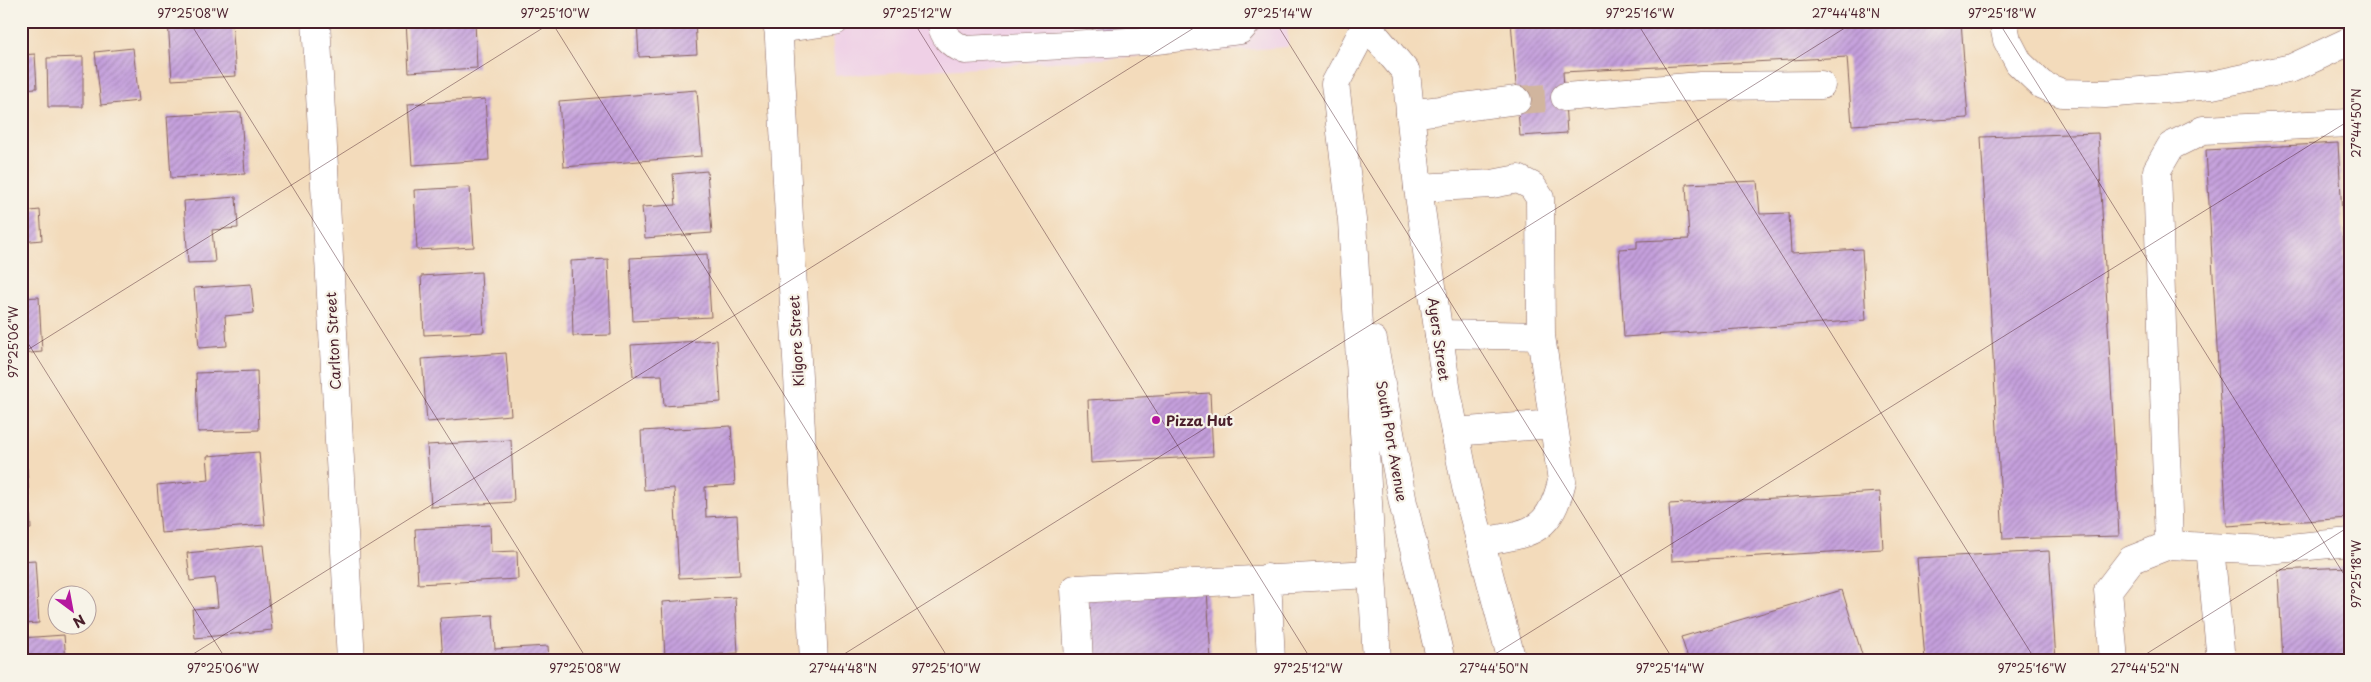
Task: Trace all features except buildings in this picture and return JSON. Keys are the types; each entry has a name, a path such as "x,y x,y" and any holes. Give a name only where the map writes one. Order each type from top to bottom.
{"main road":[{"name":"Carlton Street","path":"316,21 351,661"},
{"path":"778,25 835,21"},
{"path":"942,21 942,28 950,44 965,50 1148,41 1240,30 1248,21"},
{"path":"2003,21 2007,40 2019,63 2042,85 2062,94 2105,94 2212,85 2292,68 2350,41"},
{"name":"Ayers Street","path":"1377,661 1352,220 1336,84 1366,23 1406,72 1418,188 1438,334 1455,432 1466,487 1512,661"},
{"name":"Kilgore Street","path":"778,25 814,661"},
{"path":"1565,96 1700,86 1821,85"},
{"path":"1410,114 1517,100"},
{"path":"2168,544 2157,170 2171,146 2204,130 2350,123"},
{"path":"1418,188 1492,184 1518,179 1532,186 1540,198 1541,336 1562,482 1556,505 1544,522 1525,534 1480,542"},
{"name":"South Port Avenue","path":"1352,220 1403,503 1441,661"},
{"path":"1438,334 1541,336"},
{"path":"1455,432 1553,424"},
{"path":"2114,661 2108,590 2131,560 2168,544 2268,550 2350,542"},
{"path":"2210,547 2221,661"},
{"path":"1079,661 1075,589 1372,574"},
{"path":"1267,578 1271,661"}],"shaded area":[{"path":"831,21 1287,21 1288,47 835,76"}],"tunnel":[{"path":"1517,100 1565,97"}],"place":[{"name":"Pizza Hut","path":"1156,420"}]}
